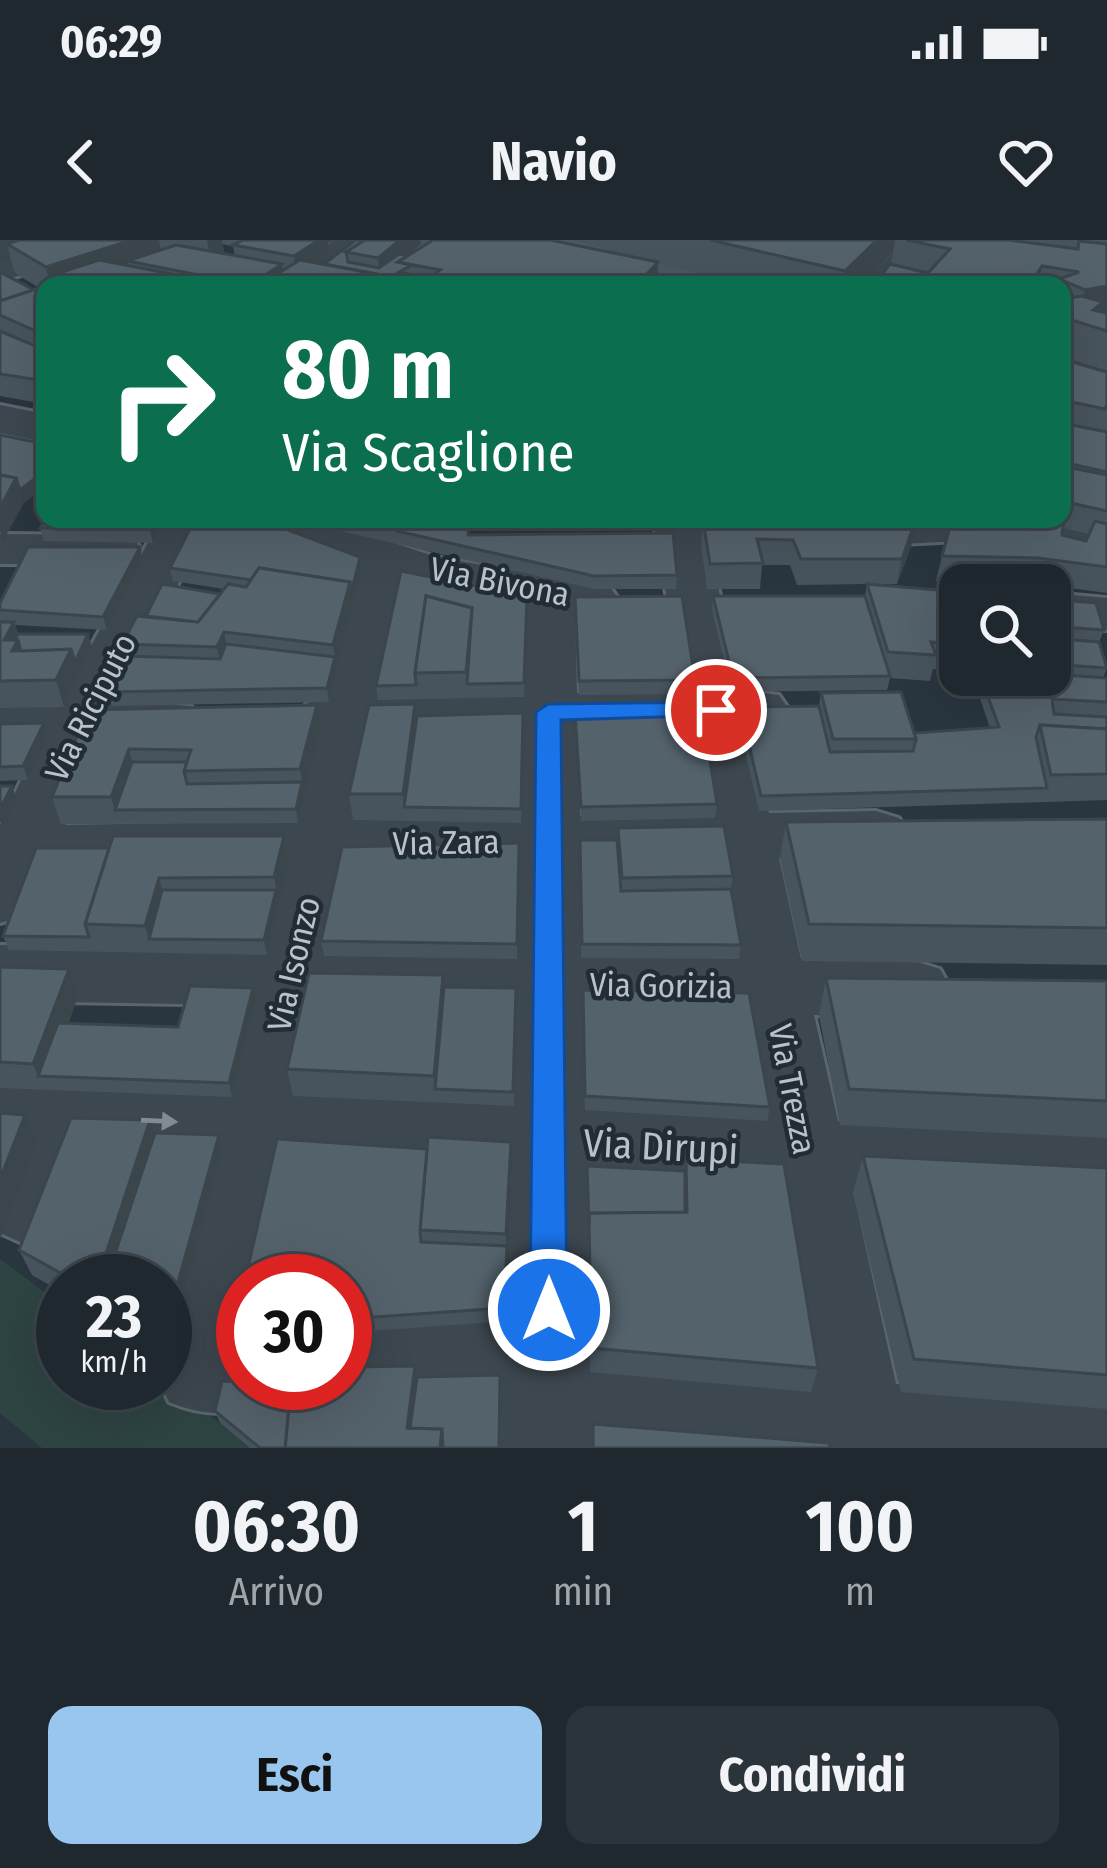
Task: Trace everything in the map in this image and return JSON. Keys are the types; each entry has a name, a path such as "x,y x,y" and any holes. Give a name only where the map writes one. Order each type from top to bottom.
{"street":[{"path":"0,272 105,240"},
{"path":"313,276 356,240"},
{"path":"538,240 666,276"},
{"path":"0,272 36,294"},
{"path":"0,419 36,426"},
{"name":"Via Bivona","path":"305,528 359,549 548,595 704,551 911,528"},
{"path":"917,581 937,528"},
{"name":"Via Bivona","path":"1043,528 1107,542"},
{"path":"16,549 178,534"},
{"name":"Via Riciputo","path":"7,865 178,534"},
{"name":"Via Isonzo","path":"239,1254 257,1126 320,844 316,717 359,549"},
{"name":"Via Trezza","path":"704,551 716,710 862,1440"},
{"path":"548,595 548,1402"},
{"path":"1071,611 1107,614"},
{"path":"62,639 124,639"},
{"path":"316,717 806,707"},
{"path":"0,722 214,718"},
{"name":"Via Zara","path":"7,865 320,844 925,833"},
{"name":"Via Gorizia","path":"0,973 987,991"},
{"path":"32,1210 34,1114"},
{"name":"Via Dirupi","path":"34,1114 1107,1169"},
{"path":"372,1368 548,1402 862,1440 1107,1446"}],"green space":[{"path":"0,1259 36,1286 36,1410 192,1410 192,1401 250,1448 42,1448 0,1413"}],"building":[{"path":"19,240 132,240 46,267 7,244"},
{"path":"243,240 319,240 294,256 233,245"},
{"path":"356,240 365,240 346,252 348,262 379,268 399,254 408,256 398,262 412,265 399,272 419,276 387,276 324,264"},
{"path":"365,240 400,240 378,258 346,252"},
{"path":"433,240 550,240 658,262 645,276 439,276 434,275 440,270 398,262"},
{"path":"710,240 877,240 845,271"},
{"path":"906,240 1009,240 1078,249 1079,241 1107,244 1107,286 1085,290 1071,284 1068,276 1079,272 1042,266 1036,276 881,276 890,264 928,273 950,249"},
{"path":"176,245 282,264 264,276 204,276 127,261"},
{"path":"99,260 182,276 64,276 59,273"},
{"path":"300,260 387,276 274,276"},
{"path":"0,272 34,290 0,301"},
{"path":"36,289 36,331 0,315 0,301"},
{"path":"1071,298 1103,302 1093,310 1107,313 1107,331 1071,320"},
{"path":"0,331 36,346 36,380 0,374"},
{"path":"1071,362 1107,372 1105,409 1071,402"},
{"path":"1071,425 1107,432 1107,472 1071,464"},
{"path":"0,435 36,442 36,478 20,490 16,478 0,475"},
{"path":"1071,468 1107,475 1107,511 1071,503"},
{"path":"0,475 16,478 0,508"},
{"path":"1095,521 1107,524 1107,567 1038,558 942,556 950,528 1063,528 1062,535 1086,541"},
{"path":"190,528 283,528 360,557 351,594 350,582 259,568 251,580 170,568"},
{"path":"704,528 913,528 902,559 801,559 793,540 757,539 763,563 710,564"},
{"path":"397,531 673,533 677,575 594,576"},
{"path":"28,547 140,547 103,617 0,610"},
{"path":"259,568 350,582 333,645 224,632 217,647 122,644 137,616 198,622 228,584 246,587"},
{"path":"401,571 527,596 524,683 467,684 472,608 426,596 416,685 376,686"},
{"path":"162,584 220,594 198,622 146,616"},
{"path":"867,584 939,590 939,643 931,642 936,655 888,652"},
{"path":"426,596 472,608 466,672 415,673"},
{"path":"682,596 695,680 579,681 575,597"},
{"path":"713,596 865,596 890,676 733,678"},
{"path":"1071,601 1096,603 1104,630 1071,628"},
{"path":"0,622 14,622 4,640 18,640 12,651 71,649 56,680 0,681"},
{"path":"18,634 88,634 75,662 71,649 21,651 15,640"},
{"path":"1071,640 1099,642 1107,668 1071,665"},
{"path":"226,644 335,657 327,688 108,692 126,656 220,659"},
{"path":"1071,675 1107,678 1107,702 1052,699 1054,714 1107,717 1107,729 1040,725 1036,737 1047,788 761,796 740,707 819,706 830,752 913,751 914,733 999,727 988,696 1071,696"},
{"path":"901,692 916,739 833,739 821,693"},
{"path":"415,704 403,794 349,794 369,705"},
{"path":"317,705 300,769 184,771 191,750 129,749 111,797 52,797 88,710"},
{"path":"702,711 717,804 581,807 575,713"},
{"path":"523,713 521,809 404,807 417,716"},
{"path":"44,723 23,766 0,767 0,724"},
{"path":"1040,725 1107,729 1107,774 1051,775"},
{"path":"132,762 187,762 187,784 302,782 296,809 115,810"},
{"path":"0,786 12,786 0,809"},
{"path":"1107,819 1107,928 809,924 786,822"},
{"path":"724,826 733,876 622,878 618,828"},
{"path":"113,836 284,836 274,877 159,878 145,926 85,924"},
{"path":"580,840 617,840 621,891 731,889 741,945 582,944"},
{"path":"519,843 517,944 321,941 342,847"},
{"path":"36,848 109,848 85,924 89,937 3,936"},
{"path":"162,890 276,890 264,940 149,939"},
{"path":"0,967 69,969 33,1064 0,1062"},
{"path":"309,973 443,975 434,1076 287,1069"},
{"path":"826,978 1107,981 1107,1101 849,1089"},
{"path":"190,986 253,988 229,1083 38,1076 58,1023 178,1027"},
{"path":"444,987 516,988 513,1092 435,1089"},
{"path":"583,990 749,993 770,1107 585,1096"},
{"path":"0,1113 25,1115 0,1179"},
{"path":"71,1118 150,1120 106,1254 36,1254 36,1259 19,1250"},
{"path":"155,1133 219,1135 186,1254 115,1254"},
{"path":"428,1137 511,1142 506,1234 420,1230"},
{"path":"277,1139 427,1149 421,1242 507,1246 504,1308 372,1317 372,1254 251,1254"},
{"path":"863,1156 1107,1168 1107,1375 914,1359"},
{"path":"686,1159 784,1164 818,1368 591,1348 589,1213 687,1212"},
{"path":"587,1166 685,1171 685,1212 589,1213 589,1225"},
{"path":"415,1366 407,1428 442,1429 440,1448 285,1448 289,1410 372,1410 372,1367"},
{"path":"500,1375 499,1448 443,1448 442,1429 410,1428 417,1377"},
{"path":"216,1407 289,1410 285,1448 260,1448 215,1411"},
{"path":"593,1424 829,1443 830,1448 593,1448"}],"route":[{"path":"549,1310 548,712 716,710"}]}
